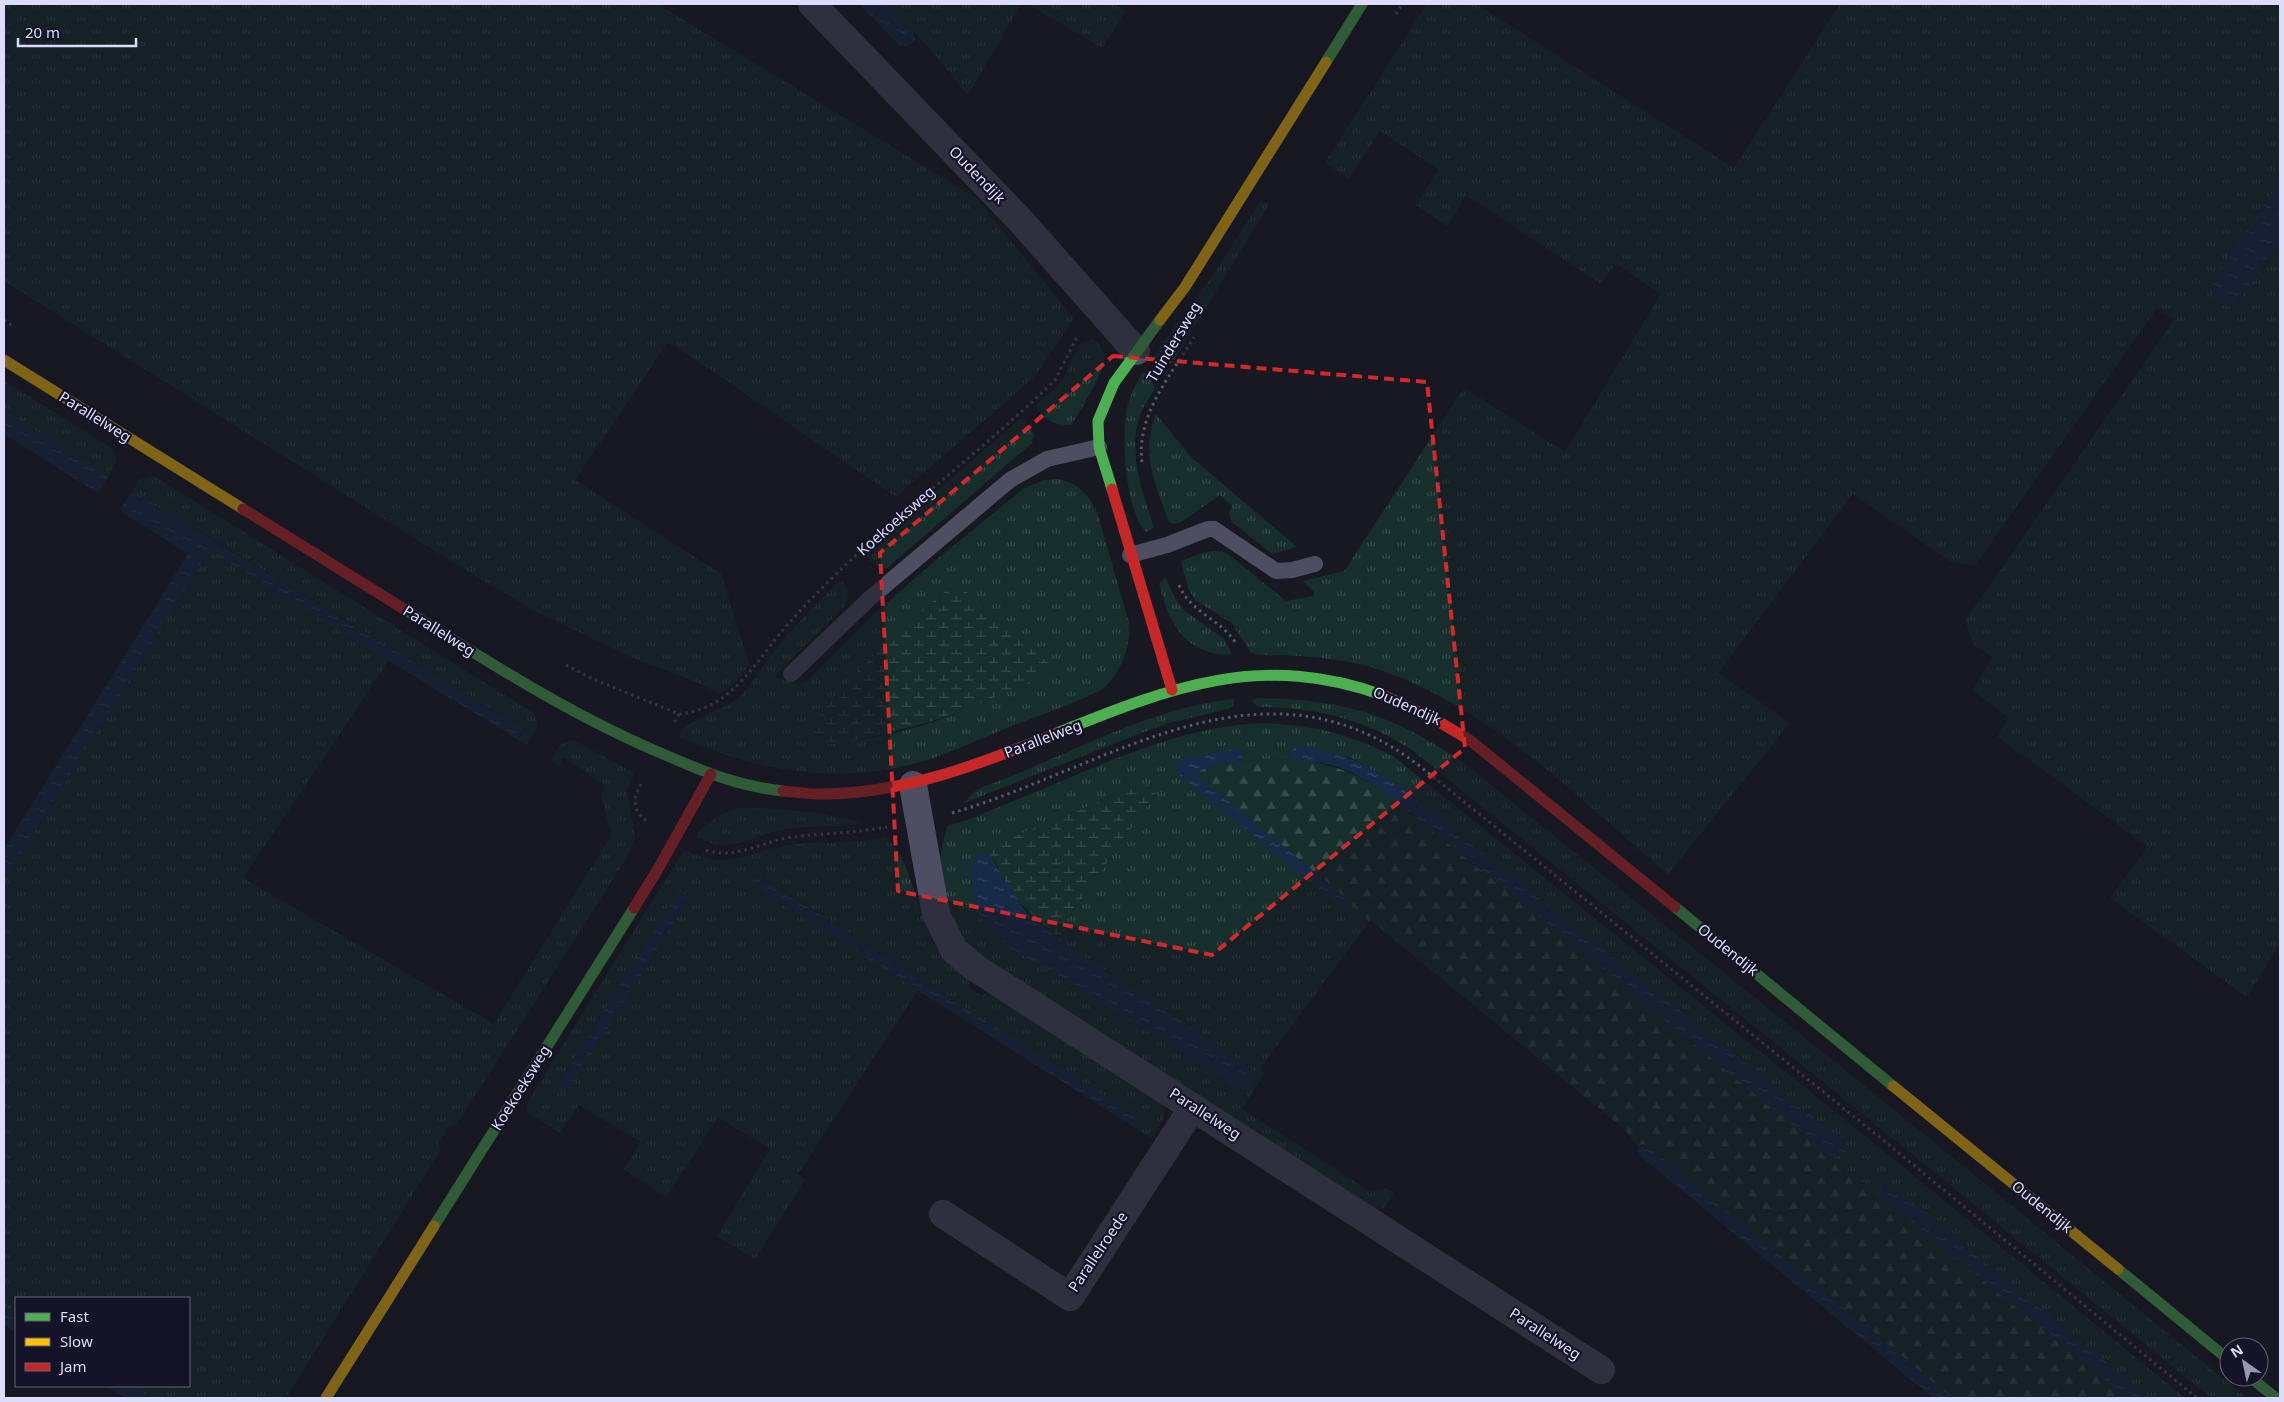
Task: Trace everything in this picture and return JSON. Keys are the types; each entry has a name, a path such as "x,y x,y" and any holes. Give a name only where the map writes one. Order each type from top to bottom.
{"street":[{"name":"Oudendijk","path":"812,4 1019,219 1136,351"},
{"name":"Tuindersweg","path":"1172,690 1099,447 1097,434 1102,410 1114,383 1136,351 1186,287 1362,4"},
{"name":"Parallelweg","path":"4,360 522,683 613,734 711,774 767,789 831,796 870,792 913,784 988,760 1172,690"},
{"name":"Oudendijk","path":"1172,690 1210,681 1245,676 1287,674 1326,679 1364,688 1421,710 1471,741 2219,1352"},
{"name":"Koekoeksweg","path":"329,1397 658,869 711,774"},
{"name":"Parallelweg","path":"913,784 936,914 954,950 974,967 1601,1370"},
{"name":"Parallelroede","path":"943,1214 1070,1297 1193,1107"},
{"path":"2262,1387 2276,1398"}],"lane":[{"path":"792,674 869,599 1010,480 1047,459 1099,447"},
{"path":"1130,555 1167,545 1208,529 1214,529 1276,571 1292,570 1315,564"}],"path":[{"path":"1392,21 1402,4"},
{"name":"Koekoeksweg","path":"679,714 689,714 716,704 728,696 788,624 838,572 1055,380 1075,341 1104,314"},
{"name":"Tuindersweg","path":"1144,470 1141,447 1144,423 1195,335"},
{"path":"1167,545 1184,596 1190,604 1229,634 1239,652 1245,676 1247,714 1304,717 1347,727 1379,739 1409,758 1883,1140 2198,1398"}],"highlighted area":[{"path":"1113,356 1427,382 1465,748 1212,955 898,891 880,553"}],"green space":[{"path":"4,4 657,4 976,198 1074,319 1034,377 896,497 674,345 667,343 575,480 721,574 749,664 736,682 719,693 687,678 635,659 533,610 461,567 4,281"},
{"path":"886,4 1021,4 968,95 925,43"},
{"path":"1028,4 1115,4 1126,11 1102,48"},
{"path":"1427,4 1476,4 1734,168 1840,4 2280,4 2280,182 2210,285 2235,306 2280,241 2280,943 2247,997 2110,898 2148,847 1997,736 2009,718 1972,690 1993,657 1974,645 1965,621 2174,320 2157,308 1975,565 1951,562 1853,494 1718,673 1790,723 1668,874 1529,756 1492,728 1454,704 1414,683 1361,664 1339,660 1251,653 1232,623 1195,600 1188,588 1181,561 1211,551 1228,554 1286,601 1314,596 1315,593 1303,581 1344,571 1464,388 1565,452 1661,294 1615,263 1601,284 1466,195 1447,226 1416,205 1439,170 1380,131 1349,178 1325,163"},
{"path":"1261,201 1267,203 1268,206 1172,363 1166,366 1158,364 1154,359 1154,355 1209,281"},
{"path":"1092,339 1100,346 1104,359 1095,385 1071,425 1051,421 1043,416 1037,408 1037,404 1061,382 1080,345"},
{"path":"1143,372 1148,374 1155,388 1140,414 1135,446 1138,474 1154,528 1146,532 1139,522 1129,490 1124,433 1128,404"},
{"path":"4,381 113,449 116,462 108,477 4,410"},
{"path":"1156,414 1192,458 1297,547 1272,554 1231,521 1229,513 1232,506 1220,495 1181,522 1169,523 1155,482 1150,456 1151,428"},
{"path":"1020,419 1024,420 1034,434 1032,443 887,568 882,569 868,560 866,553"},
{"path":"154,476 535,714 538,725 527,745 517,739 523,734 524,729 210,537 131,494 139,480"},
{"path":"1059,479 1073,484 1083,491 1091,501 1098,515 1129,623 1128,641 1120,667 1103,689 940,756 914,764 872,772 815,773 788,770 734,757 679,737 687,726 738,698 789,634 839,582 842,581 847,591 847,600 844,607 775,676 777,679 806,682 872,616 936,560 1023,489 1044,480","holes":["964,589 1003,626 1039,678 933,722 881,736 830,744"]},
{"path":"208,553 212,553 389,660 243,878 494,1024 612,834 600,793 604,792 605,786 565,758 562,759 560,766 551,760 560,745 573,740 634,773 627,791 635,837 627,857 457,1124 449,1126 438,1144 441,1149 286,1398 151,1398 132,1387 190,1387 190,1297 15,1297 15,1317 4,1310 4,881"},
{"path":"1165,577 1176,600 1185,611 1224,639 1232,654 1212,653 1200,649 1182,635 1170,617 1162,595 1159,584"},
{"path":"955,585 964,589 1003,626 1049,663 1049,671 1039,678 963,711 926,723 849,742 830,744 812,740 809,735 816,721 850,679 898,631 941,594"},
{"path":"1256,698 1287,699 1341,706 1366,713 1390,721 1414,733 1465,764 2219,1375 2219,1387 2234,1387 2247,1398 2211,1398 1412,750 1376,730 1338,717 1299,709 1258,707 1252,702"},
{"path":"1234,699 1234,705 1228,709 1169,723 964,803 974,792 982,787 1137,723 1201,704"},
{"path":"1265,723 1316,729 1346,736 1393,756 1876,1145 2185,1398 2150,1398 1886,1182 1878,1192 1881,1197 1831,1157 1838,1157 1844,1142 1396,783 1351,758 1296,746 1289,756 1295,759 1240,761 1244,756 1182,759 1351,902 1373,916 1259,1070 1264,1074 1242,1109 1369,1191 1386,1188 1394,1193 1384,1208 1370,1210 973,951 954,922 947,907 943,891 941,859 948,825 974,817 1138,750 1201,731","holes":["1153,784 1156,793 1063,925 1063,942 1250,1067 1256,1074 971,882 1008,839 1123,792"]},
{"path":"1295,759 1320,763 1339,769 1380,789 1548,924 2127,1398 1952,1398 1650,1147 1642,1144 1638,1147 1624,1129 1200,778 1199,771 1203,769 1240,761"},
{"path":"1153,783 1156,793 1063,925 1063,942 1038,921 1016,898 1003,880 993,858 985,853 980,853 1008,839 1123,792"},
{"path":"738,808 764,808 816,813 860,822 855,825 785,829 731,844 709,842 697,837 699,832 708,823"},
{"path":"885,837 901,857 933,942 944,957 968,978 970,988 981,996 993,991 1165,1104 1164,1119 1151,1138 1129,1124 1134,1124 1135,1116 762,877 753,886 918,990 798,1174 805,1180 755,1259 717,1236 770,1149 718,1117 666,1197 624,1169 641,1142 579,1105 560,1133 526,1111 526,1105 683,852 686,851 714,860 725,860 745,857 792,844 852,842","holes":["682,892 689,899 569,1090 564,1092 558,1084 678,894"]}],"water":[{"path":"859,4 886,4 913,31 915,40 906,47 899,45"},
{"path":"2280,182 2280,241 2232,309 2214,298 2210,285"},
{"path":"4,410 107,475 108,477 99,492 96,492 4,434"},
{"path":"131,494 137,494 524,729 517,739 212,553 208,553 4,881 4,849 188,554 122,512 121,508"},
{"path":"1296,746 1348,758 1396,783 1844,1142 1845,1152 1838,1157 1831,1157 1548,924 1380,789 1341,768 1298,760 1289,756"},
{"path":"1238,748 1243,751 1244,756 1240,761 1203,769 1199,771 1200,778 1351,902 1348,909 1345,910 1180,776 1177,765 1182,759"},
{"path":"986,852 991,855 1002,877 1027,913 1063,942 1250,1067 1256,1074 1249,1088 1242,1089 1007,946 983,921 973,893 971,871 973,862 978,855"},
{"path":"759,876 1136,1116 1134,1124 1129,1124 753,886 752,881"},
{"path":"682,892 689,899 569,1090 564,1092 559,1089 558,1085 678,893"},
{"path":"1642,1144 1650,1147 1952,1398 1933,1398 1638,1154 1637,1148"},
{"path":"1886,1182 2150,1398 2127,1398 1881,1197 1878,1192 1881,1185"},
{"path":"4,1310 15,1317 15,1331 4,1325"},
{"path":"108,1387 132,1387 151,1398 127,1398"}],"traffic: fast":[{"path":"1326,62 1362,4"},
{"path":"1112,489 1099,447 1098,421 1114,383 1160,320"},
{"path":"404,609 534,689 635,742 725,779 783,791"},
{"path":"1057,733 1139,701 1178,689 1218,680 1257,676 1298,676 1340,683 1385,696"},
{"path":"1675,907 1893,1086"},
{"path":"434,1226 634,908"},
{"path":"2118,1269 2219,1352"},
{"path":"2262,1387 2276,1398"}],"traffic: slow":[{"path":"1160,320 1185,287 1326,62"},
{"path":"4,360 243,509"},
{"path":"1893,1086 2118,1269"},
{"path":"326,1398 434,1226"}],"traffic: jam":[{"path":"1112,489 1172,690"},
{"path":"243,509 404,609"},
{"path":"1385,696 1436,720 1471,741 1675,907"},
{"path":"783,791 816,794 852,793 912,783 971,766 1057,733"},
{"path":"634,908 711,774"}]}
